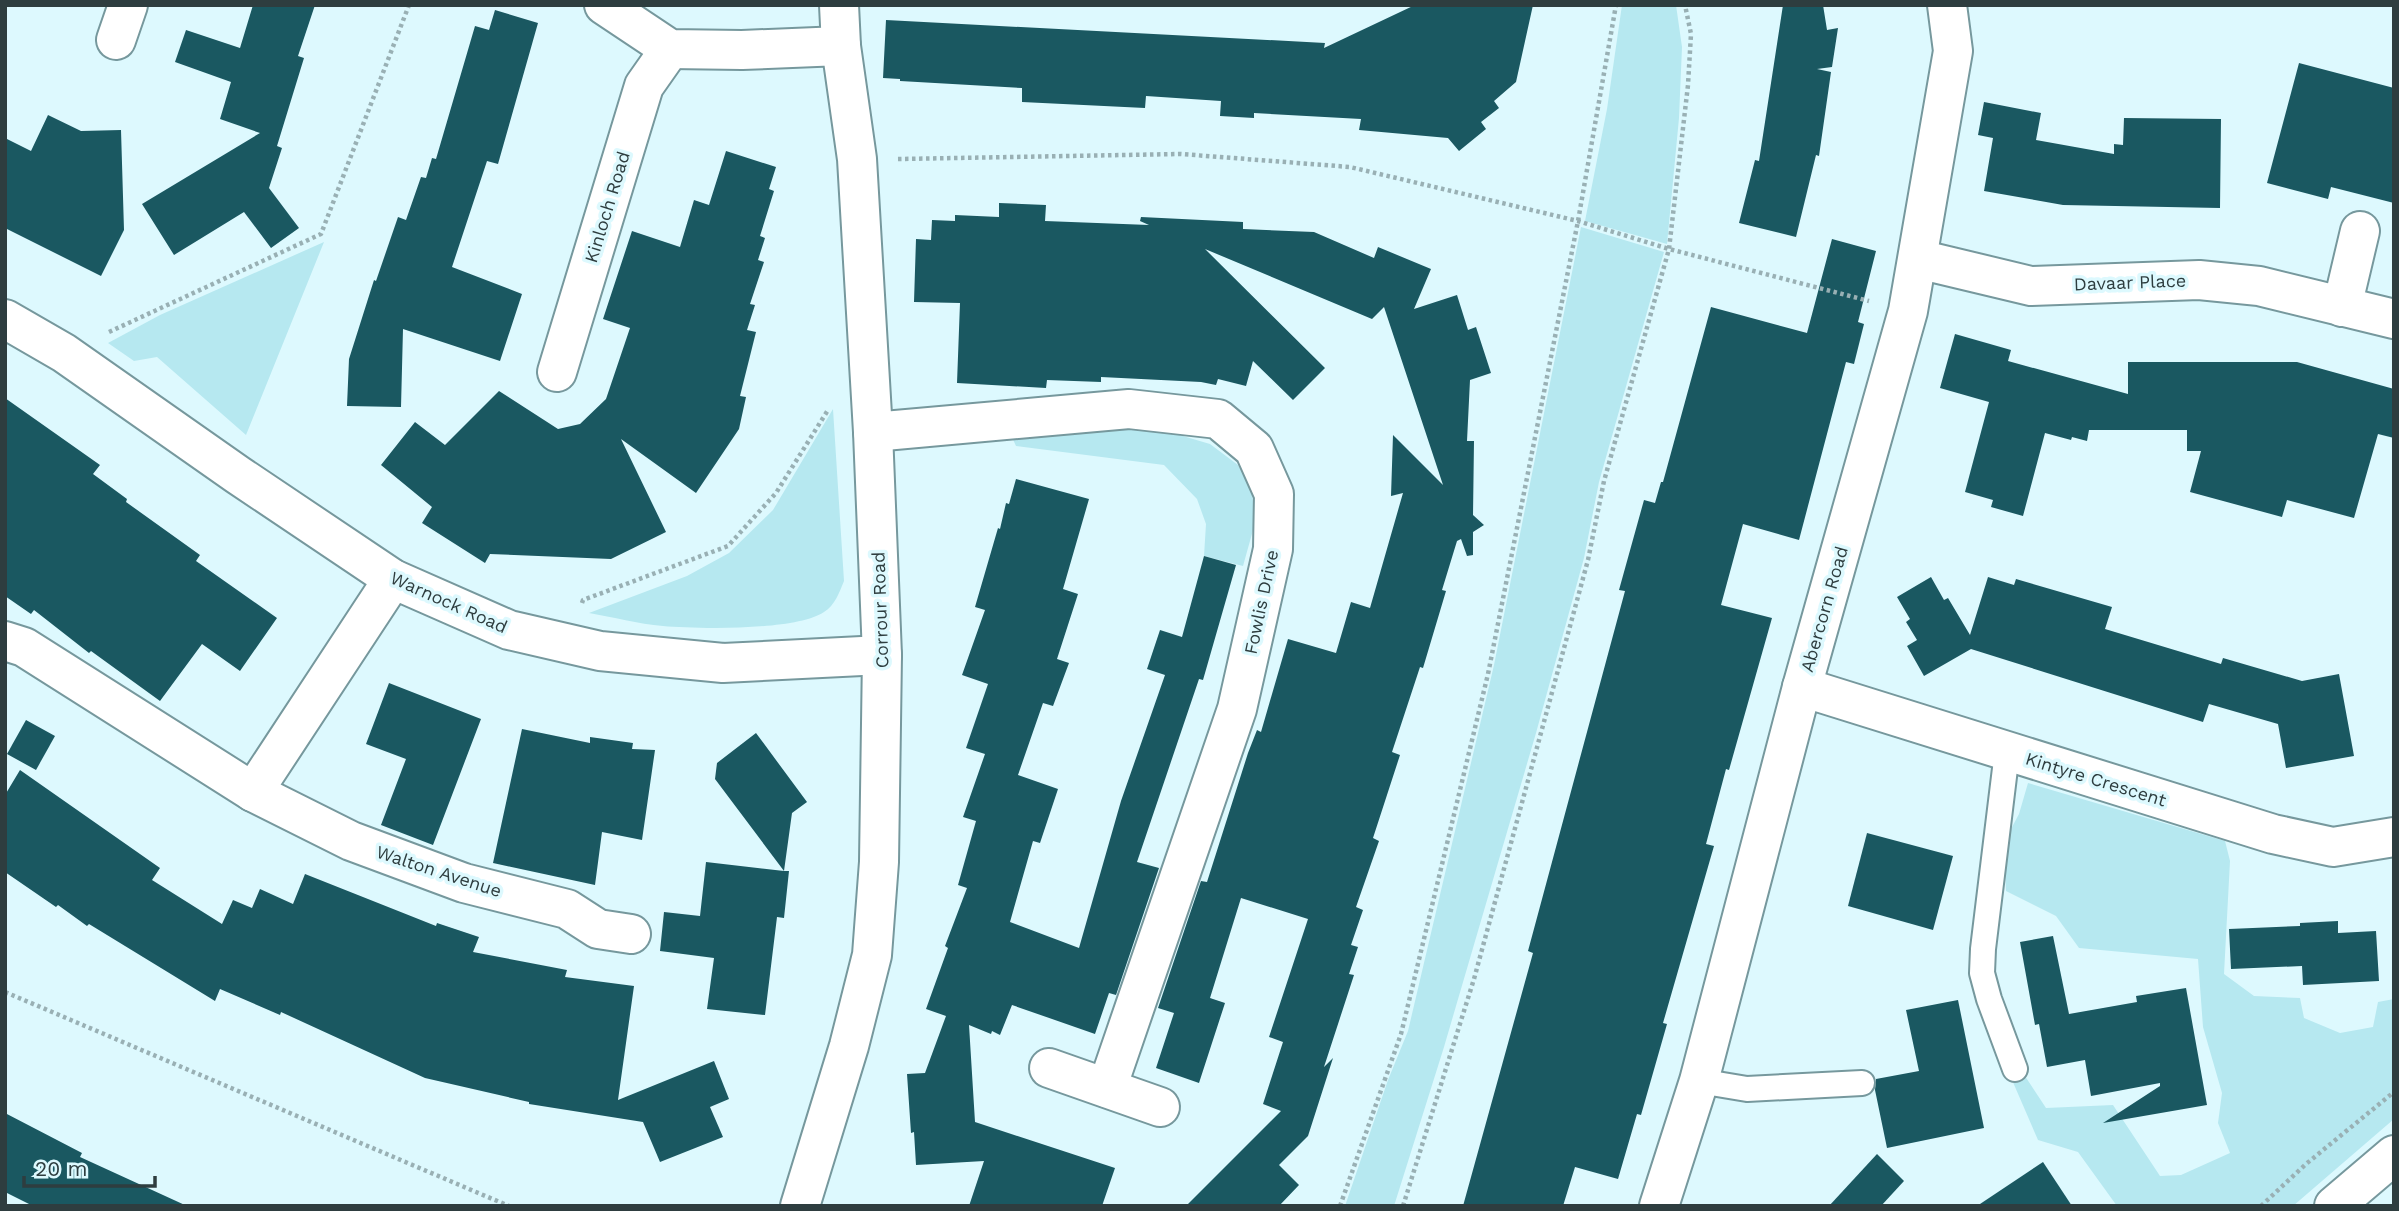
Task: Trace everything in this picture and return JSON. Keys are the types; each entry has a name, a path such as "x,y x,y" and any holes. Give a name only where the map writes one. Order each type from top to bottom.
{"street":[{"path":"604,5 670,49 742,50 841,46"},
{"name":"Corrour Road","path":"800,1206 849,1046 872,954 879,862 883,655 873,432 857,159 841,46 839,5"},
{"name":"Abercorn Road","path":"1659,1206 1699,1081 1802,687 1908,312 1953,51 1947,5"},
{"name":"Kinloch Road","path":"557,372 644,86 670,49"},
{"path":"2342,307 2360,231"},
{"name":"Davaar Place","path":"1918,259 2031,286 2199,280 2259,286 2394,318"},
{"name":"Warnock Road","path":"5,319 64,352 237,475 393,579 509,630 600,651 723,663 883,655"},
{"name":"Fowlis Drive","path":"873,432 1129,409 1218,419 1254,449 1274,494 1273,549 1237,709 1107,1088"},
{"path":"253,792 393,579"},
{"name":"Walton Avenue","path":"5,641 24,647 253,792 351,841 464,883 567,909 598,929 631,934"},
{"name":"Kintyre Crescent","path":"1802,687 2273,834 2333,846 2394,837"},
{"path":"1049,1068 1160,1107"},
{"path":"2334,1206 2394,1155"}],"lane":[{"path":"2007,752 1982,973 2015,1069"},
{"path":"1699,1081 1747,1089 1862,1083"}],"path":[{"path":"64,352 321,234 409,5"},
{"path":"1340,1206 1405,1021 1488,674 1578,222 1616,5"},
{"path":"1403,1206 1478,965 1588,560 1604,481 1669,249 1689,72 1691,34 1685,5"},
{"path":"857,159 1181,154 1350,167 1578,222 1669,249 1908,312"},
{"path":"570,644 583,600 728,547 776,493 846,381 869,372"},
{"path":"5,992 509,1206"},
{"path":"2261,1206 2306,1164 2394,1092"}],"shaded area":[{"path":"1622,5 1676,5 1682,47 1679,118 1667,244 1585,221 1607,109"},
{"path":"1581,227 1664,252 1599,482 1584,558 1536,733 1444,1047 1394,1206 1345,1206 1388,1080 1408,1031 1494,665"},
{"path":"324,242 246,435 157,357 134,361 108,343 160,315"},
{"path":"833,409 844,581 828,609 792,623 722,628 654,625 589,613 687,576 729,553 773,510"},
{"path":"1152,427 1210,444 1238,465 1252,491 1255,523 1243,566 1204,556 1206,524 1197,499 1164,465 1016,446 1010,433"},
{"path":"2028,783 2225,841 2230,861 2224,974 2254,996 2300,998 2304,1018 2340,1033 2373,1027 2378,1002 2394,999 2394,1119 2293,1206 2117,1206 2078,1152 2038,1140 2009,1073 2023,1073 2046,1108 2113,1105 2160,1176 2181,1175 2230,1153 2218,1123 2222,1093 2203,1027 2198,959 2079,948 2056,916 2006,891 2004,842 2019,814"}],"building":[{"path":"253,5 315,5 298,56 304,58 277,146 282,148 269,188 299,228 271,248 244,212 174,255 142,204 260,133 220,119 231,82 175,62 186,30 240,48"},
{"path":"1415,5 1533,5 1516,82 1494,101 1499,108 1481,122 1486,129 1459,151 1448,138 1359,130 1361,119 1254,113 1254,118 1220,116 1221,101 1146,96 1145,108 1022,102 1022,88 883,78 886,20 1325,43 1324,48"},
{"path":"1783,5 1823,5 1827,30 1838,28 1832,67 1817,69 1831,72 1819,156 1816,155 1796,237 1739,223 1755,160 1759,161"},
{"path":"495,10 538,23 498,164 487,161 452,267 522,294 500,361 403,329 401,407 347,406 349,359 374,280 376,281 398,217 406,220 421,177 426,178 432,158 436,159 475,26 489,30"},
{"path":"2299,63 2394,88 2394,203 2331,187 2328,199 2267,183"},
{"path":"1984,102 2041,113 2036,140 2114,154 2114,144 2123,145 2124,118 2221,119 2220,208 2063,205 1984,191 1993,138 1978,135"},
{"path":"48,115 81,131 121,130 124,230 101,276 5,228 5,138 31,151"},
{"path":"726,151 776,167 769,189 774,191 760,236 765,238 758,260 764,262 750,304 755,305 747,330 756,332 740,396 746,397 739,429 696,493 621,439 666,532 611,559 490,554 485,563 422,523 432,507 381,465 415,422 445,445 499,391 558,429 580,424 606,399 630,328 603,319 632,231 680,247 694,200 709,205"},
{"path":"999,203 1046,205 1045,221 1149,225 1140,221 1141,217 1243,222 1243,229 1314,232 1374,258 1378,247 1431,269 1414,309 1457,295 1468,330 1476,327 1491,373 1470,380 1467,441 1474,441 1473,515 1484,525 1473,532 1473,555 1467,556 1461,539 1457,541 1442,590 1446,591 1423,668 1420,667 1392,752 1400,755 1373,838 1379,841 1356,907 1363,910 1351,945 1358,947 1349,974 1354,975 1324,1067 1333,1058 1308,1136 1279,1165 1299,1185 1279,1206 1186,1206 1281,1111 1263,1104 1283,1042 1269,1037 1308,919 1241,898 1210,998 1225,1003 1199,1083 1156,1068 1174,1013 1158,1008 1201,881 1207,882 1248,753 1257,730 1261,732 1288,639 1336,653 1351,602 1370,608 1403,493 1391,496 1393,435 1443,485 1384,307 1372,319 1205,249 1325,368 1293,400 1253,361 1246,386 1218,379 1216,385 1101,377 1101,382 1047,380 1046,388 957,383 960,303 914,302 916,239 931,240 932,220 955,221 955,215 999,217"},
{"path":"1832,239 1876,251 1858,322 1864,324 1854,364 1846,362 1799,540 1743,524 1721,605 1772,618 1706,844 1714,846 1663,1023 1667,1024 1641,1115 1637,1114 1618,1179 1575,1167 1563,1206 1463,1206 1533,953 1528,951 1625,591 1619,590 1644,500 1655,503 1663,482 1711,307 1807,333"},
{"path":"1955,334 2011,350 2008,361 2128,394 2128,362 2297,362 2394,389 2394,438 2378,434 2354,518 2287,500 2282,517 2190,492 2201,451 2187,451 2187,430 2089,430 2087,441 2045,433 2023,516 1991,507 1993,500 1965,492 1989,402 1940,388"},
{"path":"5,398 100,465 93,474 127,499 126,502 200,555 196,561 277,618 240,671 202,644 160,701 91,651 89,653 34,610 31,614 5,596"},
{"path":"1016,479 1089,499 1063,589 1078,594 1057,659 1069,663 1053,706 1043,703 1018,775 1058,789 1040,843 1033,841 1010,922 1079,948 1121,801 1165,675 1147,669 1160,630 1182,637 1204,556 1236,565 1203,680 1199,679 1137,862 1159,868 1116,995 1109,993 1095,1034 1012,1005 1000,1035 969,1025 975,1122 1115,1168 1102,1206 969,1206 984,1161 916,1165 914,1132 911,1133 907,1074 925,1073 946,1016 926,1009 948,948 945,946 967,888 958,885 976,821 963,817 985,754 966,748 988,684 962,675 985,610 975,607 1006,503 1009,504"},
{"path":"1931,577 1944,600 1948,598 1970,635 1988,577 2014,585 2016,579 2112,607 2105,629 2221,664 2223,658 2302,681 2339,674 2354,756 2286,768 2278,724 2209,704 2203,722 1971,649 1924,676 1907,646 1917,640 1906,622 1910,619 1897,597"},
{"path":"389,683 481,719 433,845 381,825 406,759 366,744"},
{"path":"26,720 55,736 36,770 7,754"},
{"path":"522,729 590,743 590,737 633,743 632,749 655,750 642,840 602,832 595,885 493,863"},
{"path":"756,733 807,802 792,813 784,871 715,779 717,763"},
{"path":"20,770 160,868 152,880 222,924 233,900 252,908 260,889 293,904 305,874 436,926 437,923 479,937 473,952 567,970 565,977 634,986 618,1100 714,1061 729,1099 710,1107 723,1137 660,1162 643,1122 529,1104 425,1078 281,1012 280,1015 220,989 215,1001 89,924 87,926 58,905 56,907 5,872 5,795"},
{"path":"1867,833 1953,856 1933,930 1848,906"},
{"path":"706,862 789,871 784,918 777,917 765,1015 707,1009 714,958 660,951 664,912 700,916"},
{"path":"2338,921 2338,933 2376,931 2379,981 2303,985 2302,966 2231,969 2229,929 2300,926 2300,923"},
{"path":"2053,936 2069,1014 2137,1002 2136,996 2186,988 2207,1105 2103,1123 2160,1086 2160,1083 2091,1096 2085,1060 2047,1067 2039,1024 2035,1025 2020,942"},
{"path":"1958,1000 1984,1128 1887,1148 1875,1090 1876,1079 1919,1071 1906,1010"},
{"path":"5,1113 82,1153 80,1157 187,1206 33,1206 5,1192"},
{"path":"1877,1154 1904,1181 1881,1206 1829,1206"},
{"path":"2043,1162 2072,1206 1977,1206"}]}
